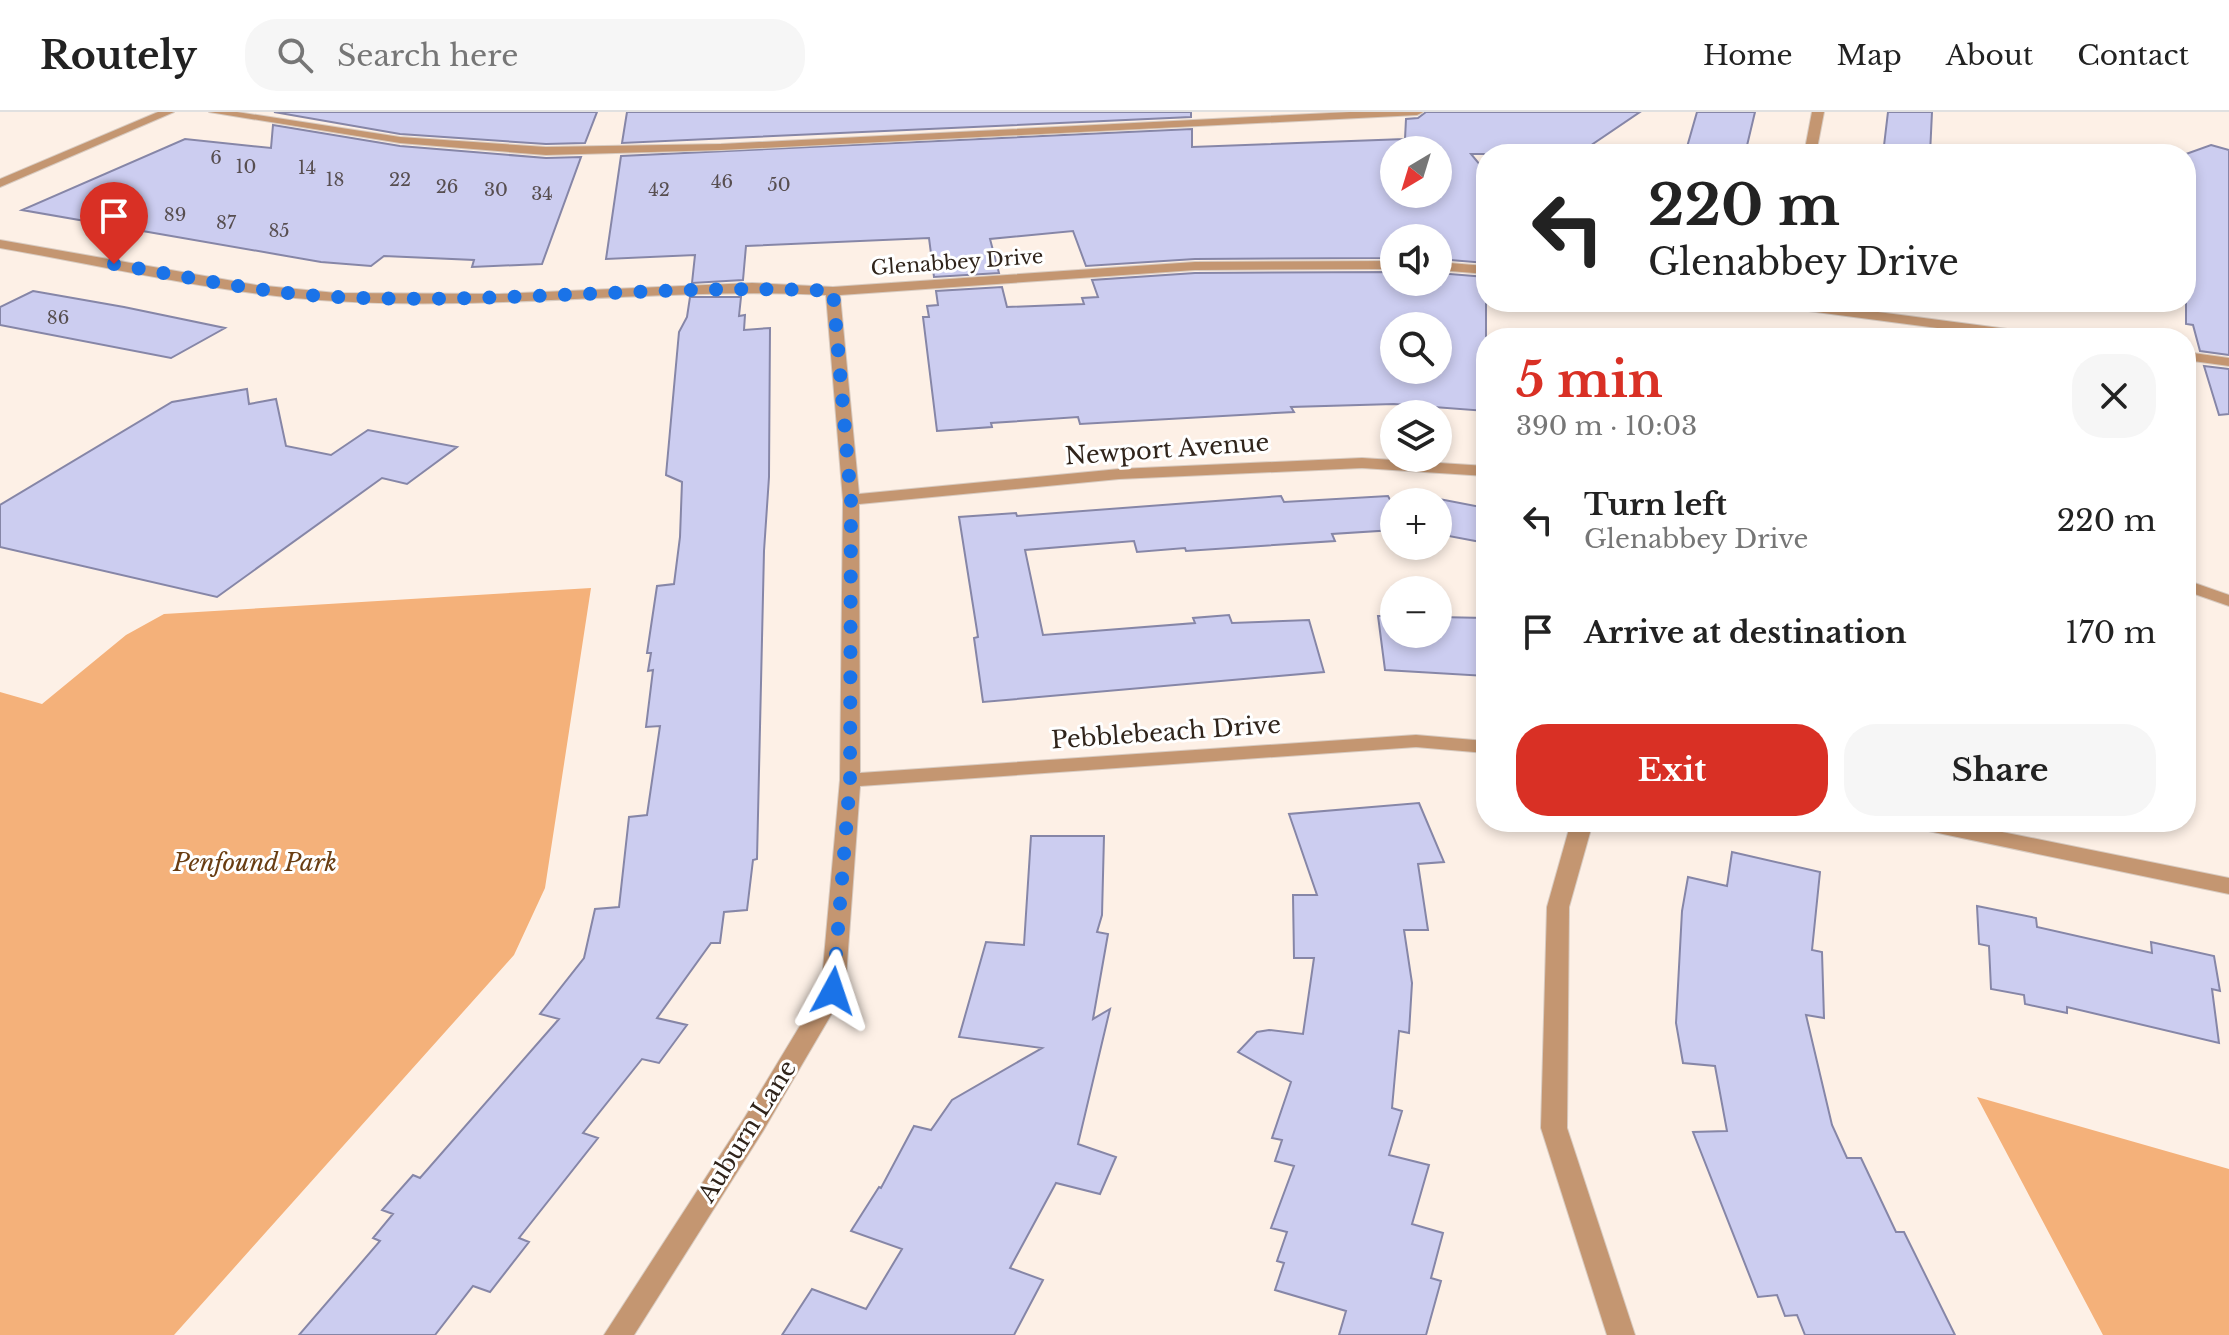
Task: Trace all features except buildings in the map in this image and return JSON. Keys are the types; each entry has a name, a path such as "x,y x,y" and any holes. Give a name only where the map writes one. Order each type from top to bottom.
{"street":[{"path":"0,183 168,112"},
{"path":"215,112 400,140 546,151 721,147 1417,112"},
{"path":"1812,144 1818,112"},
{"name":"Glenabbey Drive","path":"0,244 256,289 336,297 499,298 752,287 833,291 1195,266 1380,265"},
{"path":"1452,267 1476,269"},
{"name":"Auburn Lane","path":"618,1335 754,1124 833,991 850,780 851,500 833,291"},
{"path":"1850,312 1970,328"},
{"path":"2196,357 2229,362"},
{"name":"Newport Avenue","path":"851,500 1119,474 1317,465 1421,464 1476,470"},
{"path":"2196,589 2229,601"},
{"name":"Pebblebeach Drive","path":"850,780 1416,741 1476,746"},
{"path":"1579,832 1558,907 1554,1128 1621,1335"},
{"path":"1967,832 2229,886"}],"green space":[{"name":"Penfound Park","path":"591,588 545,888 514,955 174,1335 0,1335 0,692 42,704 126,635 164,614"},
{"path":"1977,1097 2229,1169 2229,1335 2103,1335"}],"route":[{"path":"114,264 256,289 336,297 499,298 752,287 833,291 851,532 850,780 833,991"}]}
